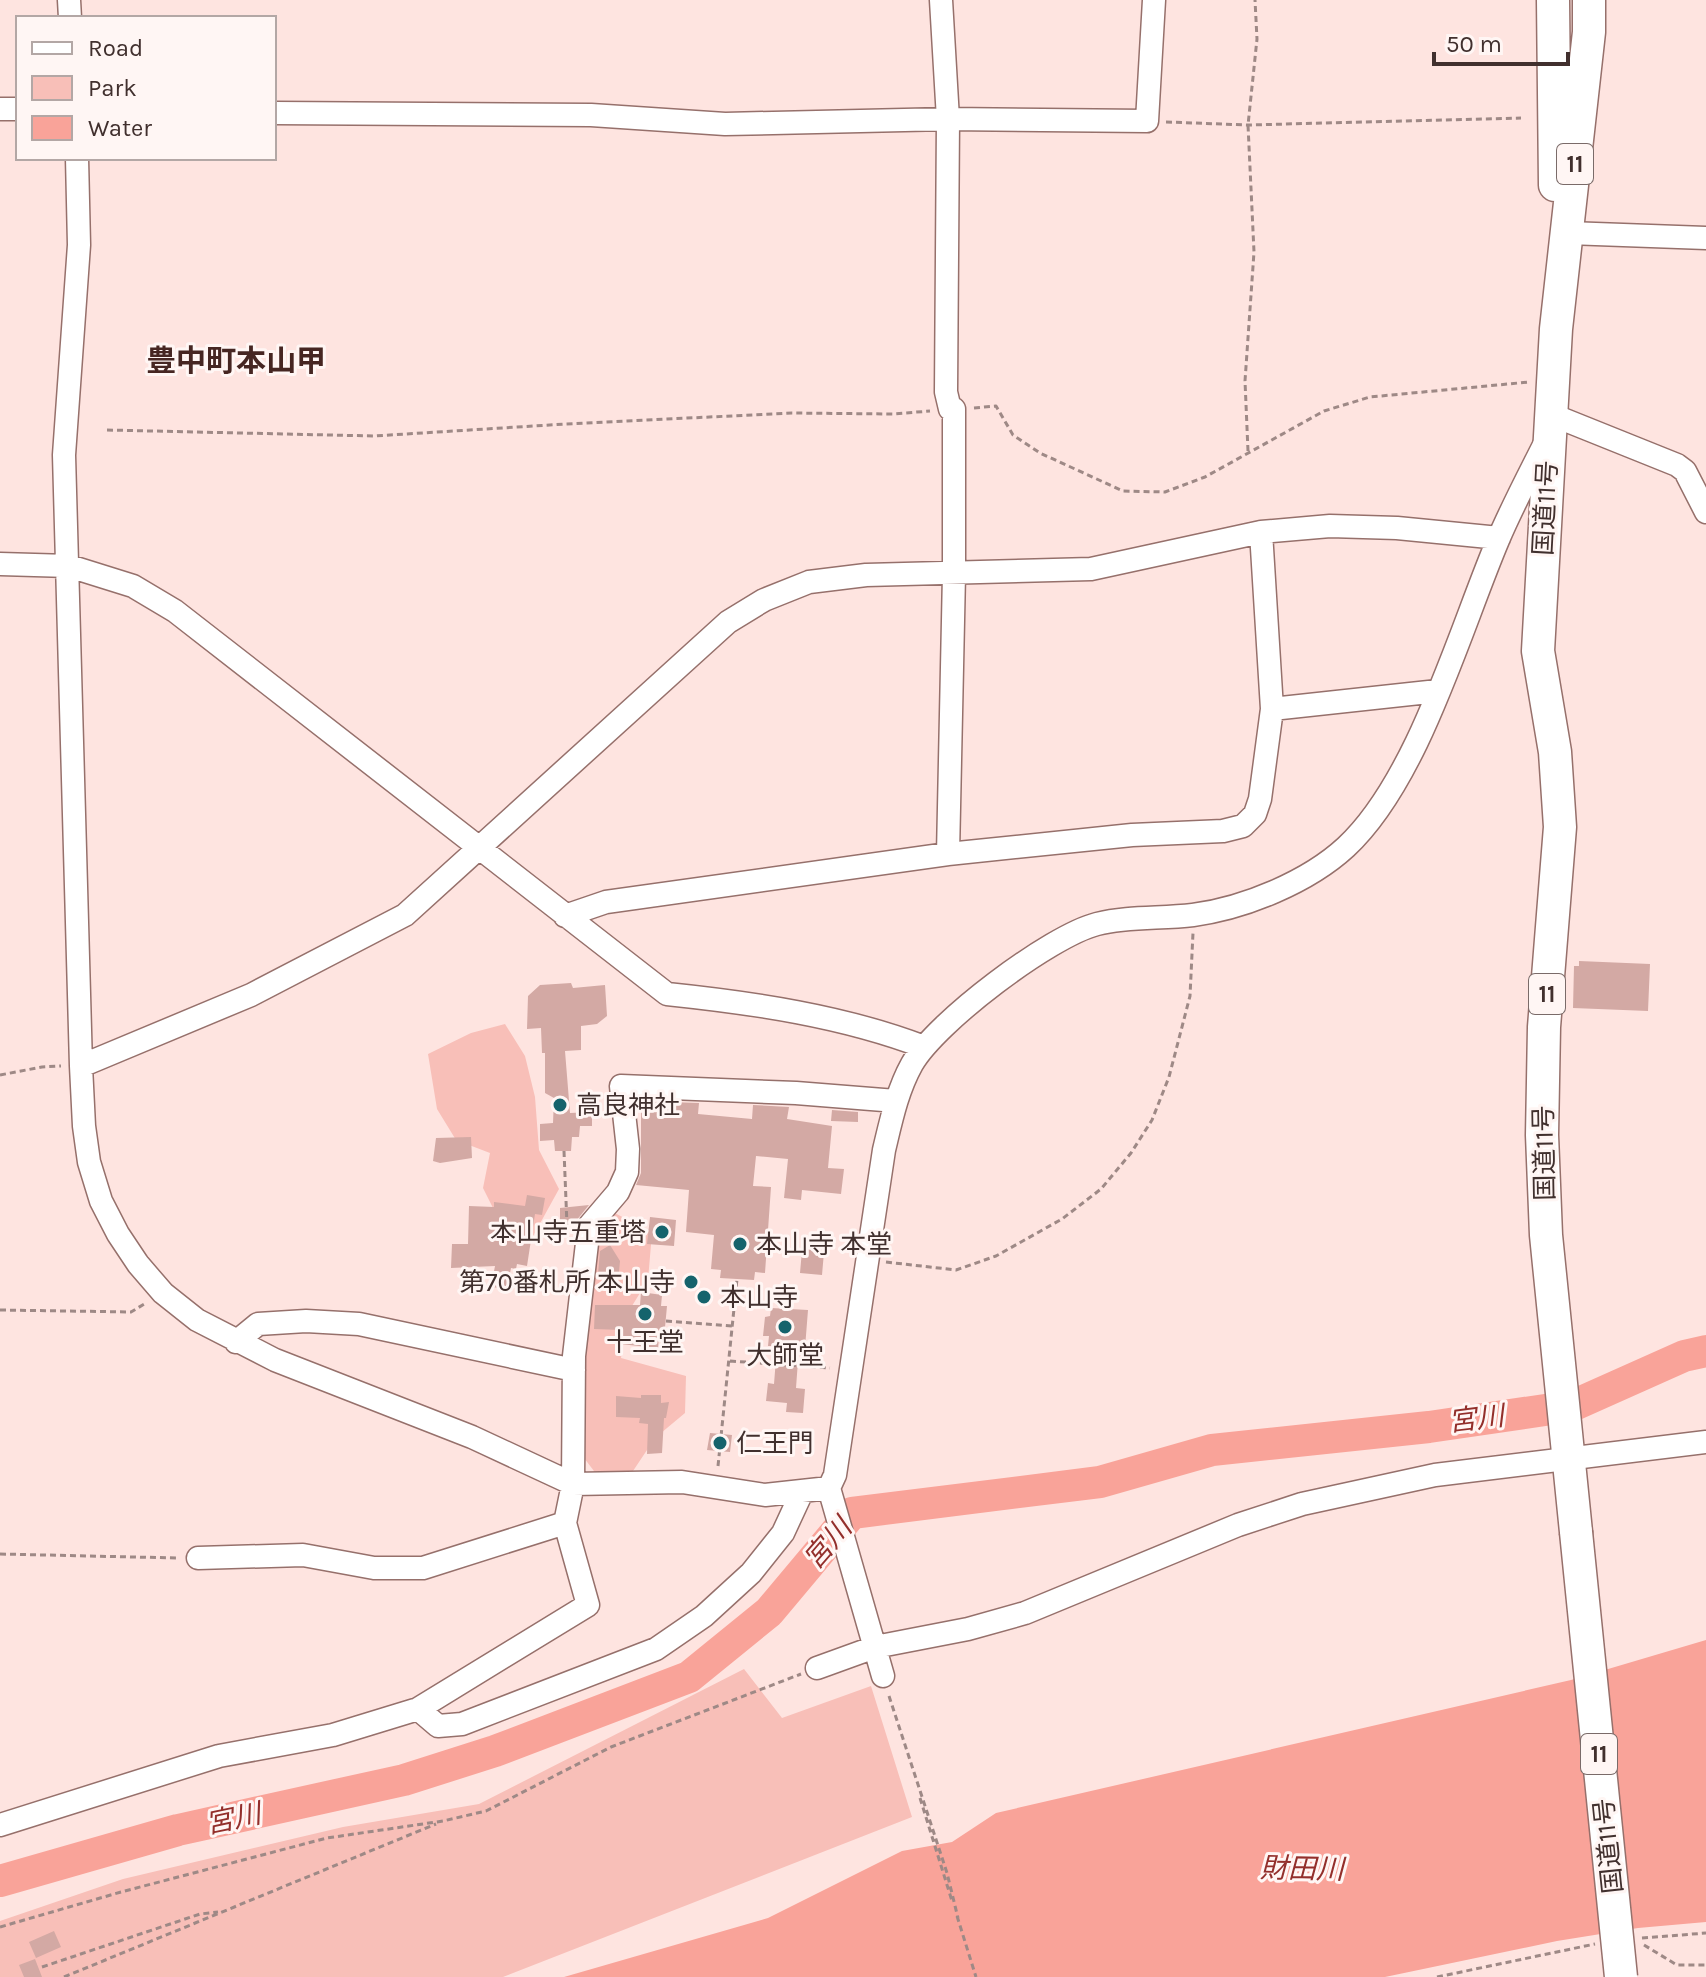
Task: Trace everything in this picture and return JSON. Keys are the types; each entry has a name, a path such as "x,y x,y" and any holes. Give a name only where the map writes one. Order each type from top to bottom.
{"highway":[{"name":"国道11号","path":"1553,0 1556,329"},
{"name":"国道11号","path":"1589,0 1589,32 1556,329 1538,651 1555,752 1560,827 1544,1027 1542,1135 1546,1235 1621,1977"}],"street":[{"path":"941,0 948,119 946,392 952,409 954,574 948,854"},
{"path":"276,113 591,115 725,124 948,119 1147,121 1154,0"},
{"path":"77,160 79,245 64,455 81,1066 89,1162 101,1201 118,1234 163,1293 197,1320 236,1342 472,1437 573,1484 682,1482 765,1495 831,1493"},
{"path":"1568,233 1706,238"},
{"path":"883,1676 831,1493 884,1150 896,1101 924,1047 973,1001 1071,932 1134,918 1194,915 1280,889 1316,870 1346,847 1369,822 1406,764 1499,538 1550,424 1677,465 1685,471 1706,512"},
{"path":"1691,481 1706,464"},
{"path":"81,1066 251,995 405,915 728,622 764,600 809,582 866,575 1091,569 1261,532 1343,526 1499,538"},
{"path":"565,916 606,902 948,854 1132,835 1223,831 1243,826 1255,814 1260,799 1272,709 1261,532"},
{"path":"0,564 69,566 133,586 175,611 667,994 753,1005 886,1033 924,1047"},
{"path":"1272,709 1438,691"},
{"path":"0,1825 219,1756 333,1735 418,1709 588,1605 565,1523 573,1484 574,1370 589,1226 618,1192 627,1172 628,1149 621,1086 796,1093 896,1101"},
{"path":"236,1342 258,1324 306,1321 359,1324 574,1370"},
{"path":"817,1668 875,1647 968,1629 1025,1613 1238,1525 1302,1504 1435,1475 1567,1453 1706,1442"},
{"path":"418,1709 438,1726 462,1724 656,1649 704,1616 751,1573 783,1533 802,1492"},
{"path":"198,1558 303,1555 374,1568 423,1568 565,1523"}],"path":[{"path":"1248,452 1245,381 1254,252 1248,125 1257,39 1255,0"},
{"path":"1147,121 1248,125 1521,118"},
{"path":"107,430 374,436 792,413 893,414 996,406 1013,435 1040,453 1123,491 1165,492 1205,477 1324,411 1370,397 1553,379"},
{"path":"866,1260 956,1270 996,1256 1049,1227 1101,1189 1131,1153 1152,1120 1169,1077 1190,996 1194,915"},
{"path":"0,1075 42,1067 81,1066"},
{"path":"716,1488 737,1279"},
{"path":"0,1310 131,1312 163,1293"},
{"path":"666,1321 732,1326"},
{"path":"729,1361 850,1370"},
{"path":"0,1554 198,1558"},
{"path":"0,1927 327,1838 443,1821 486,1811 611,1747 817,1668"},
{"path":"883,1676 947,1873 976,1977"},
{"path":"64,1977 443,1821"},
{"path":"42,1967 200,1914 226,1910"},
{"path":"1706,1933 1634,1939 1677,1965 1706,1965"},
{"path":"1437,1977 1608,1942"}],"green space":[{"path":"505,1024 525,1056 535,1097 539,1150 559,1189 532,1238 505,1232 483,1188 490,1153 456,1140 437,1109 428,1054 471,1033"},
{"path":"613,1212 652,1233 648,1280 627,1314 621,1358 686,1376 685,1413 655,1438 633,1471 597,1475 578,1450 592,1232"},
{"path":"744,1669 782,1718 871,1686 912,1817 503,1977 0,1977 0,1921 123,1879 343,1827 479,1804"}],"water":[{"name":"財田川","path":"1706,1640 1706,1922 1638,1928 1557,1941 1385,1977 564,1977 768,1918 902,1851 952,1842 996,1813 1571,1680"}],"building":[{"path":"1579,961 1650,964 1648,1011 1573,1008 1574,966 1579,966"},
{"path":"571,983 573,988 605,985 607,1016 597,1024 581,1026 581,1050 565,1051 570,1113 592,1112 592,1126 580,1126 579,1137 572,1137 571,1151 555,1151 554,1140 540,1141 540,1124 553,1123 554,1098 545,1093 545,1053 542,1053 541,1028 527,1029 528,996 540,985"},
{"path":"641,1101 699,1103 698,1114 752,1119 753,1105 789,1107 787,1119 832,1126 828,1168 844,1169 841,1194 802,1190 801,1200 784,1198 788,1159 756,1156 753,1186 771,1187 765,1273 755,1272 754,1280 720,1278 721,1270 711,1269 714,1235 686,1232 689,1190 636,1185 641,1173"},
{"path":"832,1110 858,1112 858,1122 831,1121"},
{"path":"471,1137 472,1158 440,1163 433,1161 436,1138"},
{"path":"527,1195 545,1198 542,1215 535,1214 527,1266 517,1264 516,1269 511,1268 507,1289 491,1287 495,1266 451,1268 452,1244 468,1244 469,1206 494,1207 494,1202 525,1206"},
{"path":"589,1205 576,1221 560,1222 560,1208"},
{"name":"本山寺五重塔","path":"650,1217 676,1220 674,1246 647,1244"},
{"path":"803,1239 825,1241 822,1275 800,1273"},
{"path":"610,1245 620,1261 619,1272 603,1282 598,1274 600,1251"},
{"name":"十王堂","path":"641,1292 662,1295 661,1306 667,1306 664,1338 659,1337 658,1348 620,1344 622,1330 594,1329 595,1305 640,1305"},
{"path":"771,1308 808,1310 805,1348 799,1347 796,1388 805,1389 803,1413 786,1412 787,1403 766,1401 768,1383 774,1384 777,1346 768,1346 769,1336 763,1336 765,1317 770,1316"},
{"path":"641,1395 661,1395 661,1403 669,1402 664,1418 662,1453 647,1454 648,1424 639,1423 640,1418 616,1417 616,1396 641,1398"},
{"name":"仁王門","path":"710,1433 732,1435 730,1452 707,1450"},
{"path":"54,1931 61,1947 36,1958 29,1942"},
{"path":"35,1959 42,1977 24,1977 19,1965"}],"waterway":[{"name":"宮川","path":"0,1881 178,1830 404,1780 495,1751 689,1677 769,1612 852,1513 1100,1482 1212,1450 1429,1427 1572,1406 1684,1356 1706,1351"}],"place":[{"name":"高良神社","path":"560,1105"},
{"name":"本山寺五重塔","path":"662,1232"},
{"name":"本山寺 本堂","path":"740,1244"},
{"name":"第70番札所 本山寺","path":"691,1282"},
{"name":"本山寺","path":"704,1297"},
{"name":"十王堂","path":"645,1314"},
{"name":"大師堂","path":"785,1327"},
{"name":"仁王門","path":"720,1443"}],"district":[{"name":"豊中町本山甲","path":"236,361"}]}
